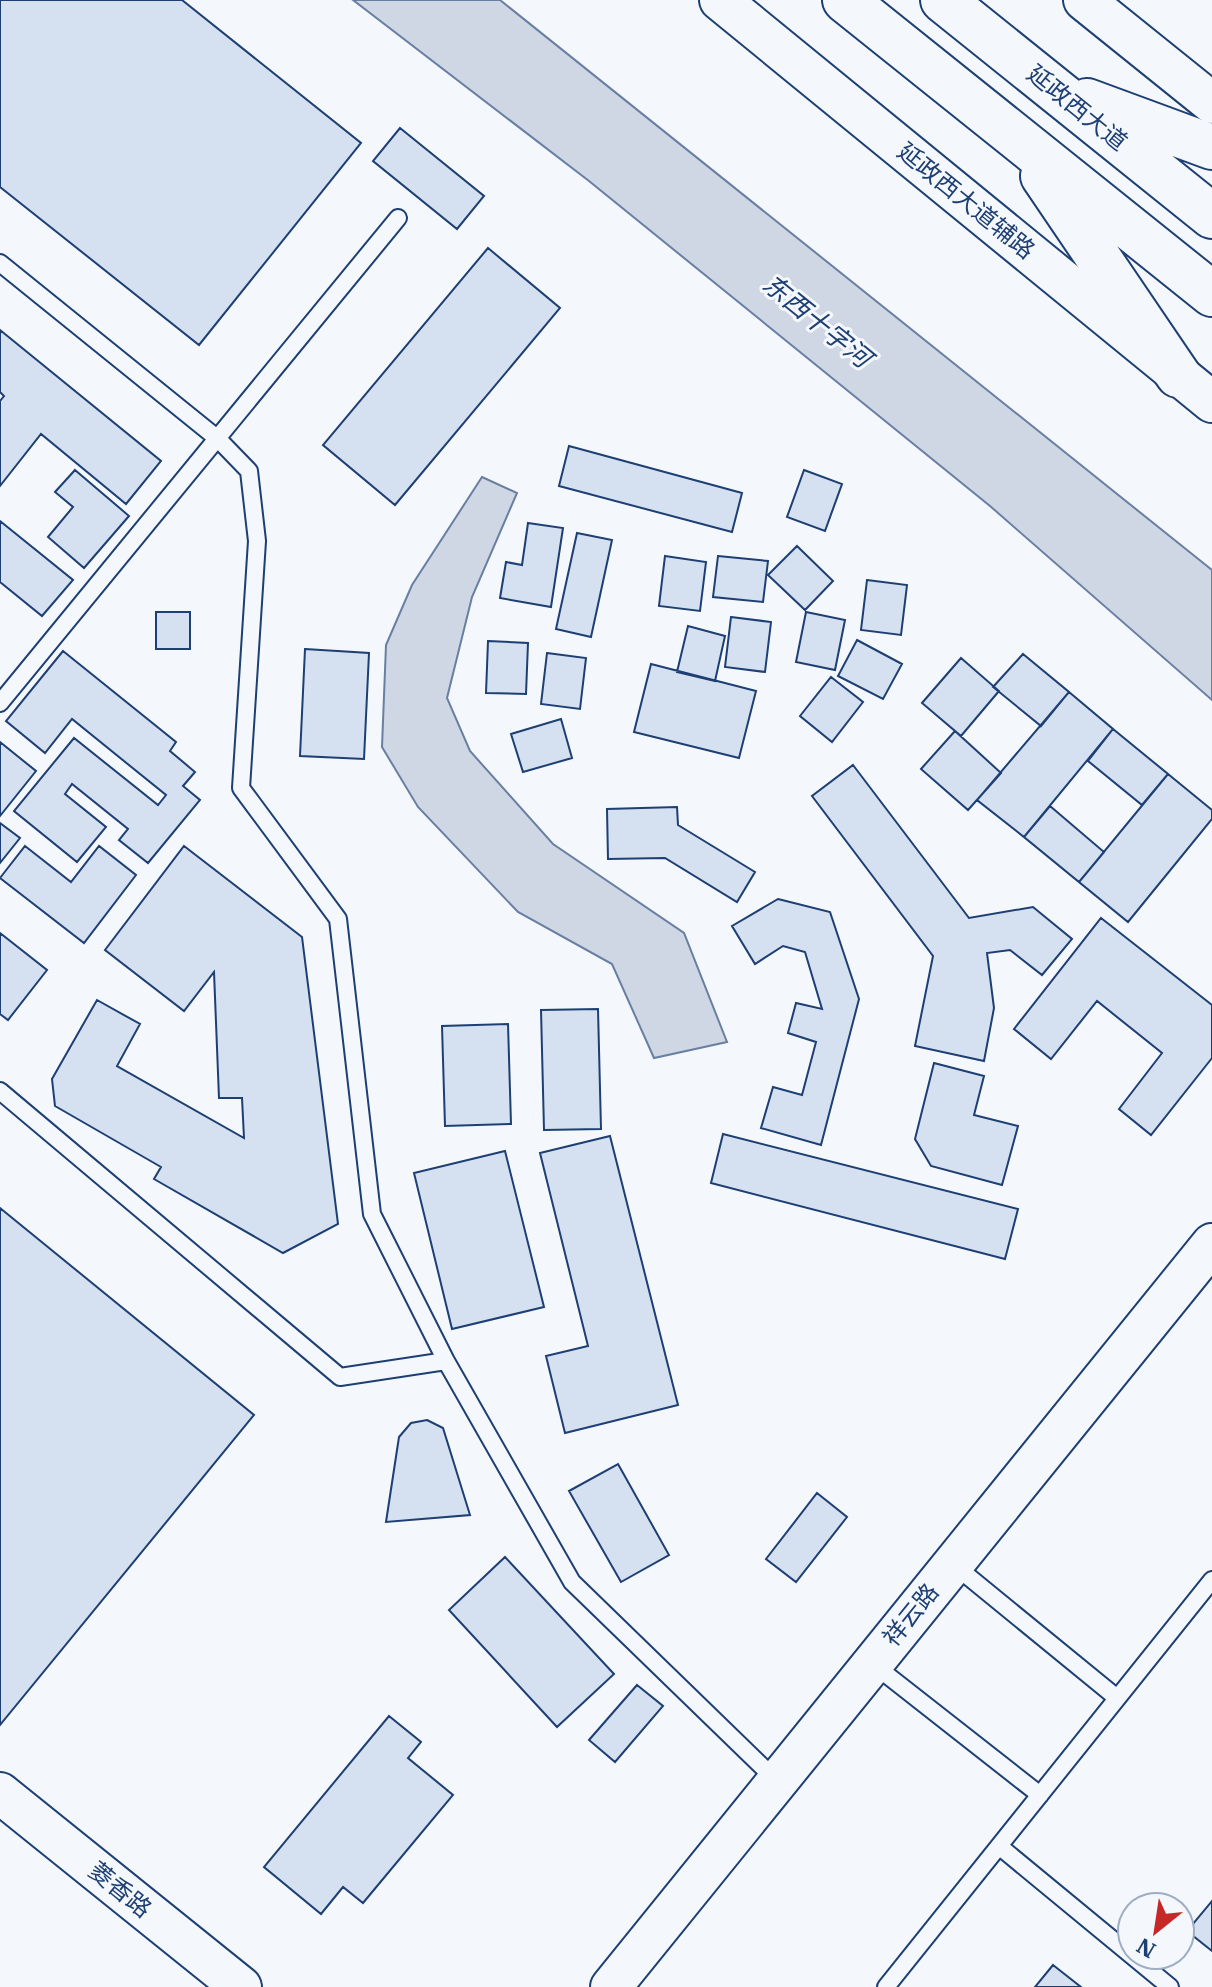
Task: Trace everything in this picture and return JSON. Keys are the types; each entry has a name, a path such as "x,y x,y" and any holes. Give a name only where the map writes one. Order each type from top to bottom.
{"main road":[{"path":"845,0 1212,294"},
{"name":"延政西大道","path":"943,0 1212,216"},
{"path":"1053,88 1212,147"},
{"path":"1017,138 1178,375"}],"street":[{"name":"延政西大道辅路","path":"720,0 1212,402"},
{"path":"1084,0 1212,103"},
{"name":"祥云路","path":"611,1987 1212,1244"},
{"name":"菱香路","path":"0,1793 241,1987"}],"lane":[{"path":"0,703 398,218"},
{"path":"0,263 218,439 249,471 257,541 241,788 338,919 372,1214 446,1361 572,1582 777,1781"},
{"path":"0,1091 340,1377 446,1361"},
{"path":"953,1564 1117,1698"},
{"path":"886,1987 1212,1580"},
{"path":"873,1664 1040,1795"},
{"path":"999,1846 1170,1987"}],"water":[{"name":"东西十字河","path":"353,0 500,0 1212,570 1212,700 990,506 589,181"},
{"path":"482,477 517,493 472,597 447,698 470,751 553,844 684,933 727,1042 654,1058 612,964 518,912 418,807 382,747 386,645 412,585"}],"building":[{"path":"0,0 182,0 361,143 199,345 0,187"},
{"path":"400,128 484,196 457,229 373,161"},
{"path":"488,248 560,308 395,505 323,445"},
{"path":"0,330 161,461 126,504 41,434 0,486 0,401 4,396 0,392"},
{"path":"569,446 742,493 732,532 559,486"},
{"path":"75,470 129,516 84,568 48,537 73,507 55,492"},
{"path":"804,470 842,484 825,531 787,517"},
{"path":"0,521 73,580 42,616 0,582"},
{"path":"528,523 563,528 551,607 500,598 506,562 522,565"},
{"path":"577,533 612,540 591,637 556,629"},
{"path":"797,546 833,581 805,610 768,575"},
{"path":"665,556 706,562 700,611 659,606"},
{"path":"718,556 768,561 763,602 713,597"},
{"path":"867,580 907,585 901,635 861,630"},
{"path":"156,612 190,612 190,649 156,649"},
{"path":"806,612 845,620 835,670 796,662"},
{"path":"731,617 771,622 765,672 725,667"},
{"path":"688,626 725,636 715,681 677,672"},
{"path":"857,640 902,664 883,699 838,676"},
{"path":"488,641 528,643 526,694 486,693"},
{"path":"305,649 369,653 364,759 300,756"},
{"path":"63,651 176,742 170,751 195,772 183,786 200,800 148,863 119,840 128,829 72,784 65,794 106,827 77,862 14,811 74,738 158,805 166,795 72,719 45,753 6,721"},
{"path":"547,653 586,658 580,709 541,704"},
{"path":"1023,654 1069,692 1041,726 993,687"},
{"path":"961,658 999,691 961,736 922,703"},
{"path":"651,664 756,691 739,758 634,732"},
{"path":"831,677 863,702 832,742 800,716"},
{"path":"1069,692 1113,729 1024,837 977,800"},
{"path":"561,719 572,758 523,772 511,734"},
{"path":"1113,729 1168,774 1142,805 1088,761"},
{"path":"955,731 1001,773 968,810 921,769"},
{"path":"0,742 36,771 0,816"},
{"path":"853,765 969,918 1033,907 1072,939 1042,975 1010,950 987,953 994,1008 984,1061 915,1046 933,956 812,796"},
{"path":"1168,774 1212,810 1212,819 1128,922 1079,882"},
{"path":"1050,806 1104,852 1079,882 1024,837"},
{"path":"677,807 678,825 755,872 737,902 665,858 608,859 607,809"},
{"path":"0,823 20,838 0,863"},
{"path":"25,846 71,882 99,846 136,875 84,943 0,878"},
{"path":"184,846 302,937 338,1224 283,1253 154,1179 161,1167 55,1106 52,1079 97,1000 140,1024 117,1066 244,1138 242,1098 219,1098 214,972 184,1011 105,950"},
{"path":"778,899 830,912 859,999 821,1145 761,1128 773,1087 802,1095 816,1042 788,1033 796,1003 822,1009 805,952 783,946 755,964 732,926"},
{"path":"1101,918 1212,1005 1212,1058 1151,1135 1119,1109 1162,1053 1097,1001 1051,1059 1014,1029"},
{"path":"0,933 47,970 8,1020 0,1014"},
{"path":"598,1009 601,1129 544,1130 541,1010"},
{"path":"508,1024 511,1124 445,1126 442,1026"},
{"path":"934,1063 984,1076 974,1115 1018,1126 1002,1185 931,1166 915,1139"},
{"path":"723,1134 1018,1209 1005,1259 711,1183"},
{"path":"610,1136 678,1405 565,1433 546,1356 588,1346 540,1153"},
{"path":"505,1151 544,1307 452,1329 414,1173"},
{"path":"0,1208 254,1415 0,1725"},
{"path":"427,1420 443,1428 470,1515 386,1522 399,1437 411,1423"},
{"path":"618,1464 669,1555 621,1582 569,1491"},
{"path":"817,1493 847,1517 796,1582 766,1559"},
{"path":"505,1557 614,1674 557,1727 449,1610"},
{"path":"637,1685 663,1706 615,1762 589,1740"},
{"path":"389,1716 421,1742 408,1758 453,1795 363,1903 343,1887 321,1914 264,1867"},
{"path":"1212,1901 1212,1951 1196,1938 1196,1920"},
{"path":"1053,1965 1081,1987 1035,1987"}]}
